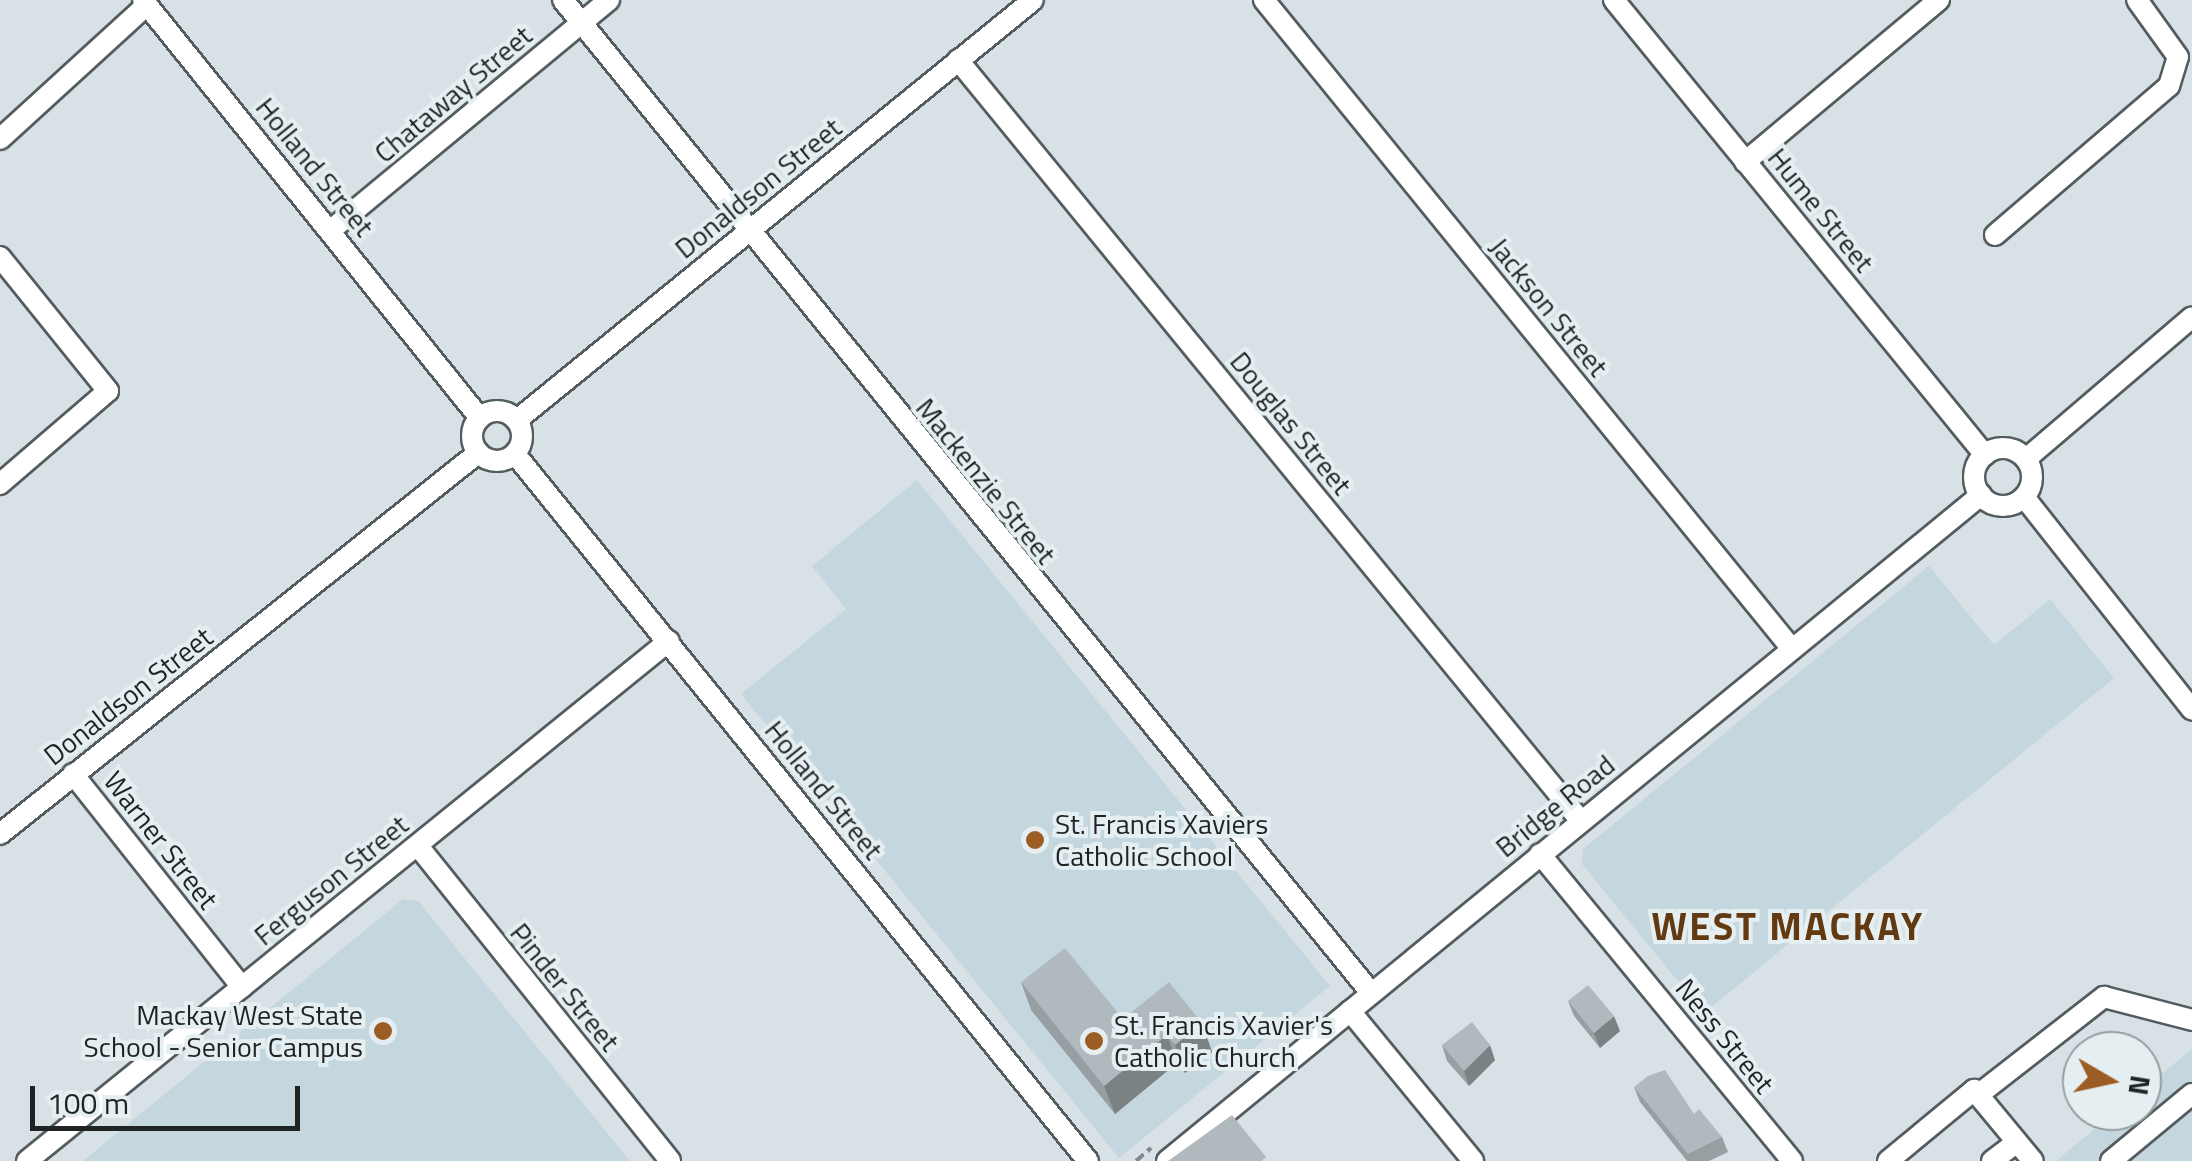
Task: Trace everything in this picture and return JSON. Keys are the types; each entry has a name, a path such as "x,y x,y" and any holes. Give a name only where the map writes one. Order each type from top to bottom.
{"street":[{"name":"Mackenzie Street","path":"563,0 746,232 1371,993"},
{"name":"Chataway Street","path":"331,230 609,0"},
{"name":"Donaldson Street","path":"517,420 1034,0"},
{"name":"Jackson Street","path":"1264,0 1792,648"},
{"name":"Hume Street","path":"1614,0 1985,455"},
{"path":"1745,162 1939,0"},
{"path":"1995,235 2170,86 2178,57 2137,0"},
{"path":"0,139 145,2"},
{"name":"Holland Street","path":"145,2 479,417"},
{"name":"Douglas Street","path":"958,60 1580,820"},
{"path":"0,258 108,391 0,484"},
{"path":"2026,459 2192,317"},
{"path":"501,410 517,420 523,438 515,454 494,461 478,453 472,436 479,417 501,410"},
{"path":"2009,448 2026,459 2032,476 2024,497 2005,506 1981,495 1974,477 1985,455 2009,448"},
{"name":"Donaldson Street","path":"0,834 478,453"},
{"name":"Holland Street","path":"515,454 1088,1161"},
{"name":"Bridge Road","path":"1166,1161 1981,495"},
{"path":"2024,497 2192,710"},
{"name":"Ferguson Street","path":"27,1161 669,641"},
{"name":"Warner Street","path":"74,774 242,988"},
{"name":"Pinder Street","path":"418,846 670,1161"},
{"name":"Ness Street","path":"1540,854 1792,1161"},
{"path":"1978,1095 2104,997 2192,1020"},
{"path":"1350,1012 1472,1161"},
{"path":"1888,1161 1974,1090 2033,1161"},
{"path":"2111,1161 2192,1094"},
{"path":"1992,1161 2017,1142"}],"shaded area":[{"name":"St. Francis Xaviers Catholic School","path":"917,480 1330,986 1119,1158 741,694 846,609 812,566"},
{"path":"1929,566 1994,645 2050,599 2114,678 1704,1013 1582,864 1583,849"},
{"name":"Mackay West State School - Senior Campus","path":"403,899 418,901 630,1161 83,1161"},
{"path":"2192,1049 2192,1161 2056,1161 2092,1131 2162,1131 2162,1074"}],"building":[{"path":"1065,948 1123,1019 1169,982 1202,1023 1175,1045 1167,1035 1104,1086 1021,982"},
{"path":"1588,985 1614,1016 1594,1033 1568,1001"},
{"path":"1472,1022 1490,1045 1464,1071 1442,1045"},
{"path":"1665,1070 1694,1114 1699,1109 1722,1137 1688,1154 1634,1087"},
{"path":"1232,1115 1266,1157 1262,1161 1168,1161"}],"place":[{"name":"St. Francis Xaviers Catholic School","path":"1035,840"},
{"name":"Mackay West State School - Senior Campus","path":"383,1031"},
{"name":"St. Francis Xavier's Catholic Church","path":"1094,1041"}],"district":[{"name":"WEST MACKAY","path":"1788,927"}]}
